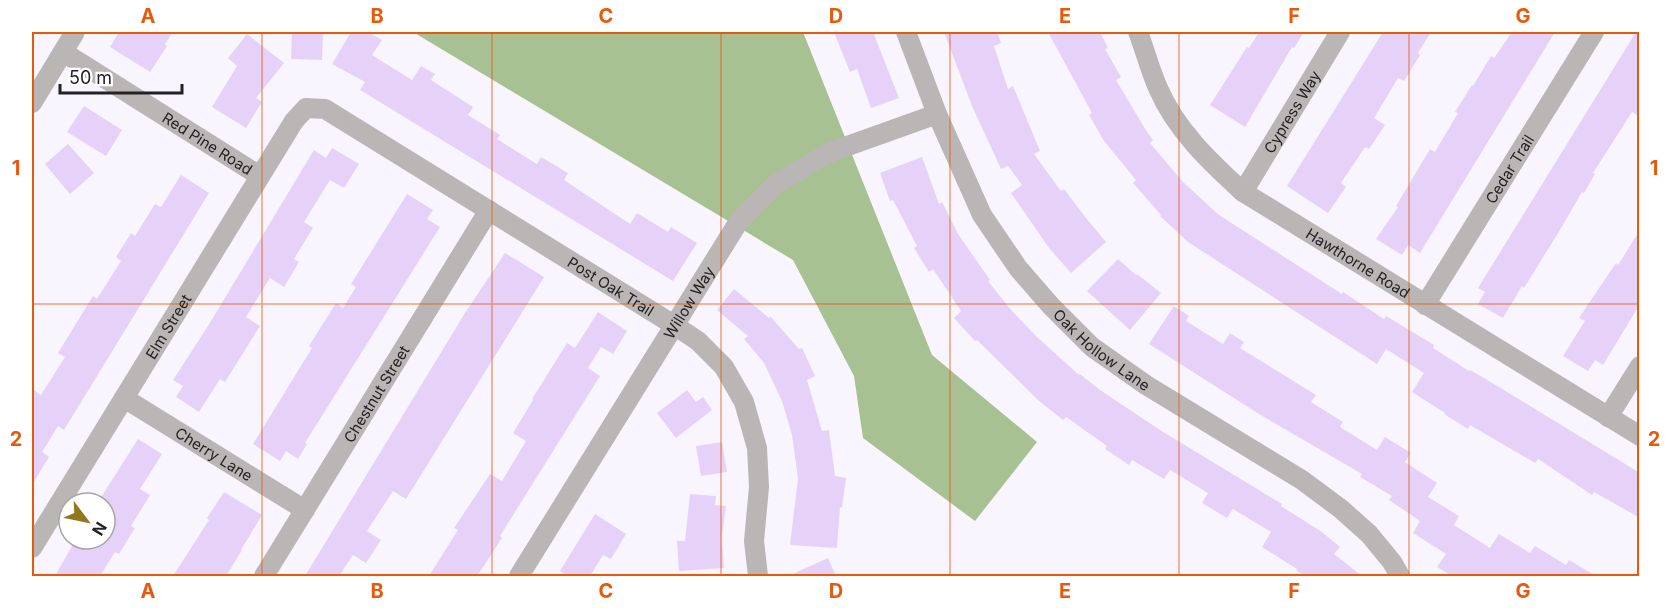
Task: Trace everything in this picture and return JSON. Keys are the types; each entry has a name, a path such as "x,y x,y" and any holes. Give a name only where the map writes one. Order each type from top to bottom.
{"street":[{"path":"32,104 75,32"},
{"name":"Oak Hollow Lane","path":"906,32 937,114 982,215 1018,268 1051,306 1092,347 1146,385 1326,497 1368,534 1392,562 1400,576"},
{"name":"Hawthorne Road","path":"1138,32 1159,90 1180,125 1209,162 1243,192 1640,436"},
{"name":"Cypress Way","path":"1243,192 1340,32"},
{"name":"Cedar Trail","path":"1425,305 1594,32"},
{"name":"Red Pine Road","path":"63,52 260,176"},
{"name":"Elm Street","path":"32,548 294,121 306,108"},
{"name":"Post Oak Trail","path":"306,108 325,109 489,210 698,341 724,367 744,402 757,448 759,487 754,541 758,576"},
{"name":"Willow Way","path":"519,576 739,221 776,184 828,153 937,114"},
{"name":"Chestnut Street","path":"264,576 489,210"},
{"path":"1608,417 1640,366"},
{"name":"Cherry Lane","path":"124,398 305,510"}],"green space":[{"path":"413,32 803,32 932,355 1037,442 975,521 863,438 854,376 793,260"}],"building":[{"path":"119,32 173,32 150,72 110,47"},
{"path":"292,32 323,32 322,60 291,59"},
{"path":"351,32 368,32 382,40 372,55 412,80 421,66 435,74 431,80 473,107 468,115 500,135 497,139 537,164 541,157 568,173 564,180 630,224 637,213 668,232 671,227 697,243 673,281 360,90 365,82 332,64"},
{"path":"834,32 873,32 899,98 871,108 857,69 850,72"},
{"path":"944,32 997,32 1001,43 994,46 1008,89 1013,86 1040,151 1034,154 1061,191 1064,189 1106,242 1071,273 1049,248 1011,193 1022,185 1008,166 1001,169 972,106"},
{"path":"1048,32 1100,32 1108,48 1105,49 1121,77 1116,80 1153,140 1150,143 1183,182 1219,215 1342,294 1343,292 1384,319 1386,316 1434,345 1433,348 1469,371 1640,473 1640,518 1594,492 1592,495 1538,459 1535,463 1470,425 1468,429 1412,392 1424,373 1386,349 1377,364 1188,242 1160,216 1133,183 1136,180 1104,141 1089,115 1092,113"},
{"path":"1259,32 1304,32 1294,48 1292,47 1245,127 1210,105"},
{"path":"1383,32 1431,32 1404,81 1398,78 1374,118 1385,125 1369,149 1365,147 1341,183 1346,187 1328,213 1287,186"},
{"path":"1512,32 1555,32 1420,253 1408,245 1402,255 1376,239 1398,207 1396,206 1430,149 1435,152 1458,113 1455,112 1491,56 1494,58"},
{"path":"1636,32 1640,32 1640,117 1632,112 1593,173 1595,174 1584,193 1582,192 1524,288 1522,286 1503,318 1478,304 1485,292 1478,288"},
{"path":"247,34 284,63 256,98 262,102 246,128 212,107 237,66 228,58"},
{"path":"84,106 122,130 106,156 67,132"},
{"path":"68,144 94,173 70,194 45,164"},
{"path":"332,148 359,164 344,188 330,180 304,222 313,228 294,259 299,262 284,287 270,278 246,317 260,326 225,382 220,379 199,412 176,397 183,386 173,380 314,150 326,158"},
{"path":"922,157 939,204 942,202 958,234 990,280 988,281 1037,337 1079,375 1100,390 1160,430 1282,504 1281,506 1322,532 1340,547 1334,554 1362,576 1304,576 1262,547 1271,532 1233,509 1227,518 1202,503 1208,493 1170,470 1164,479 1132,460 1129,465 1105,449 1107,446 1066,417 1063,420 1038,400 977,340 975,341 954,318 961,311 933,269 929,272 914,248 917,246 893,200 890,201 880,173"},
{"path":"181,175 209,193 64,430 58,426 42,452 49,457 32,485 32,389 41,395 65,357 58,353 93,296 97,299 121,261 116,257 131,233 135,236 155,204 161,207"},
{"path":"407,194 433,210 427,219 440,227 305,443 307,444 298,459 286,451 280,461 253,444 312,348 309,346 336,303 343,308 356,287 351,284"},
{"path":"1640,230 1640,304 1603,365 1595,360 1588,371 1563,356 1585,321 1579,318 1616,263 1618,265"},
{"path":"505,253 544,277 406,499 393,491 367,531 381,540 366,563 353,555 339,576 305,576 465,313"},
{"path":"1118,259 1161,293 1130,330 1087,291"},
{"path":"734,289 769,318 770,316 799,349 802,348 815,376 807,380 822,431 829,430 835,476 846,478 842,508 840,507 837,548 790,545 798,478 792,435 782,401 764,363 744,339 748,336 717,310"},
{"path":"1174,306 1189,316 1186,321 1223,344 1230,333 1244,342 1240,348 1316,395 1311,402 1343,422 1340,427 1377,450 1385,437 1411,453 1405,462 1437,483 1428,497 1459,516 1454,525 1490,548 1499,534 1530,553 1535,546 1566,565 1569,560 1596,576 1452,576 1437,567 1446,554 1413,533 1420,521 1389,500 1392,496 1360,477 1362,474 1259,414 1149,344"},
{"path":"598,312 627,331 613,354 601,347 588,368 600,376 500,536 502,538 477,576 429,576 458,530 454,528 490,474 502,481 526,441 513,433 532,399 567,343 575,348"},
{"path":"687,390 696,402 703,397 712,410 676,438 657,413"},
{"path":"138,439 162,454 140,489 150,495 131,526 135,528 119,554 115,552 100,576 55,576 69,551 117,551 117,491 105,491"},
{"path":"722,442 727,472 701,476 696,446"},
{"path":"224,492 262,515 242,550 226,576 173,576 209,520 207,518"},
{"path":"690,494 716,496 715,505 726,506 722,538 724,568 679,571 677,541 685,541"},
{"path":"595,514 626,534 611,559 603,555 590,576 568,576 560,571"},
{"path":"828,558 836,576 788,576"}]}
